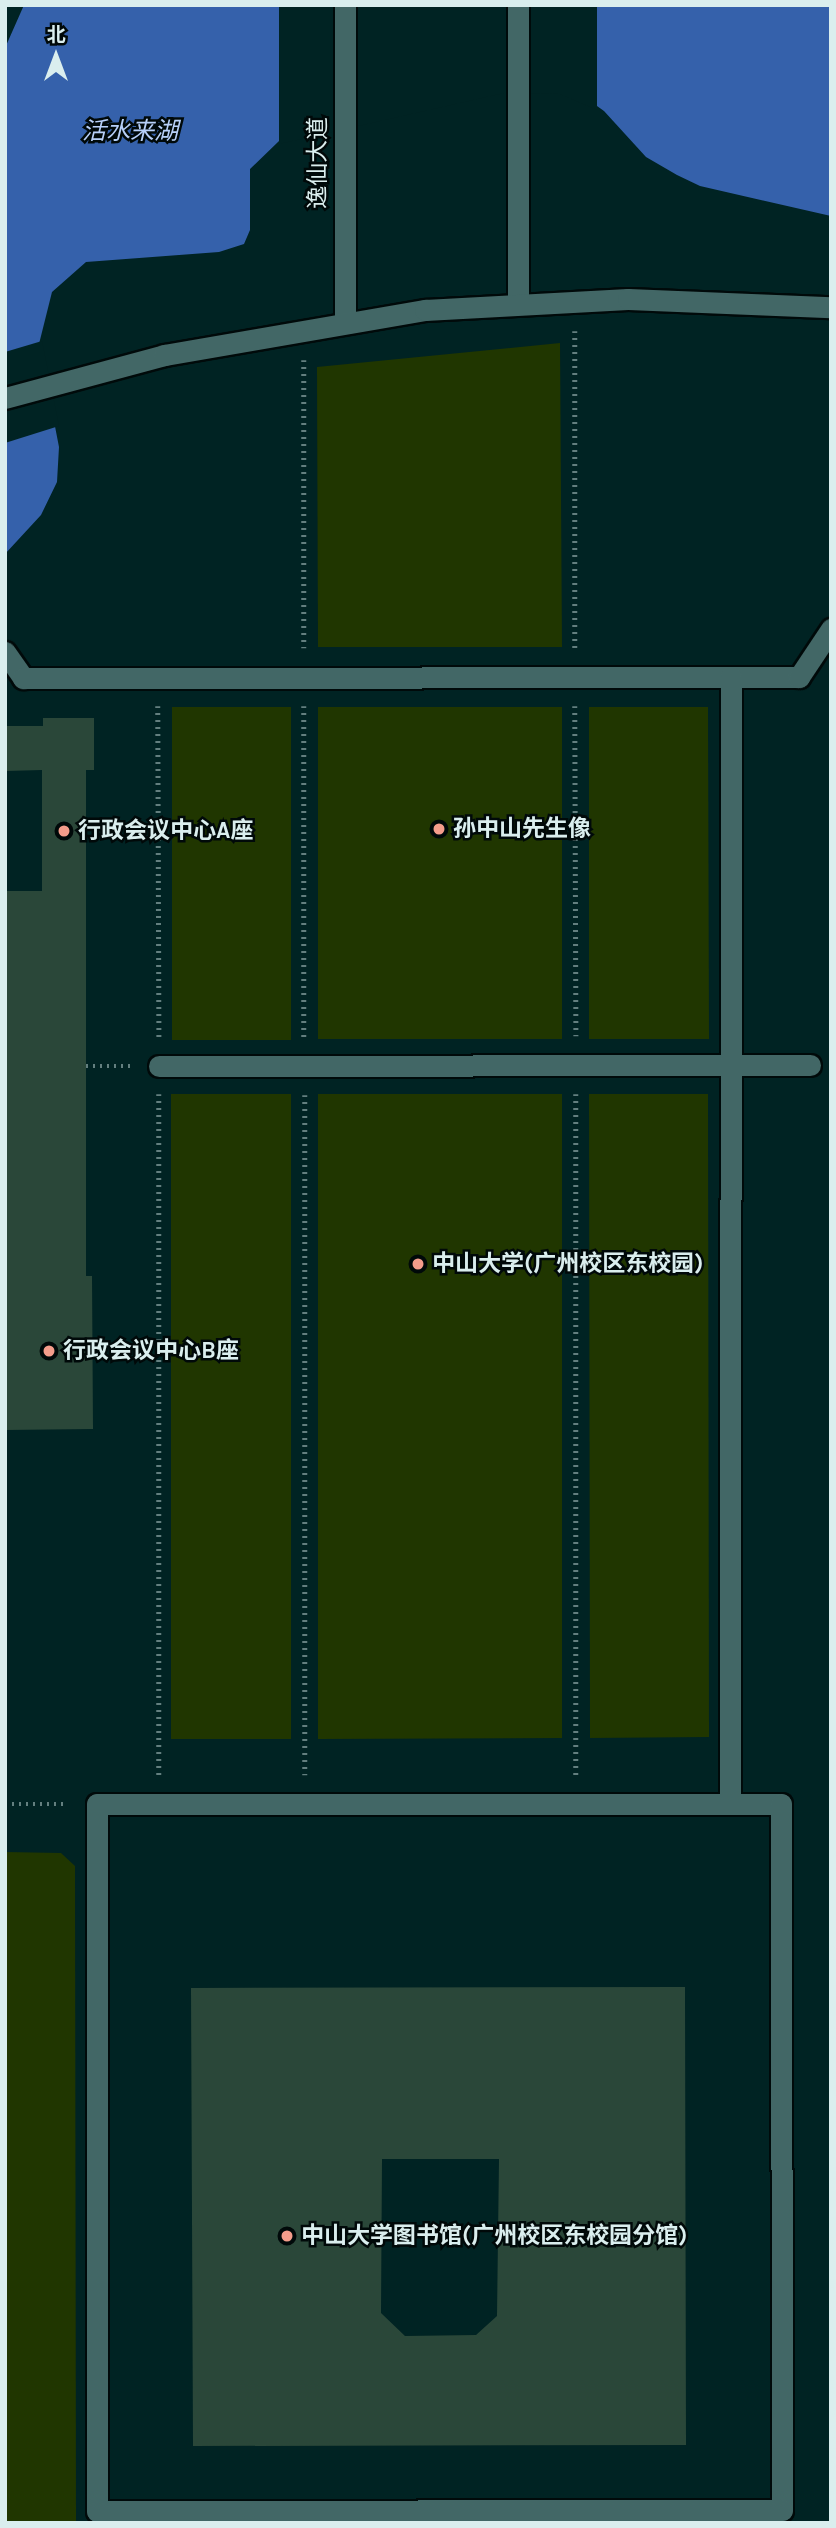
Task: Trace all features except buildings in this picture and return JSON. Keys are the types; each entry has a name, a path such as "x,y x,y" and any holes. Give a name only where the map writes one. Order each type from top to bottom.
{"lane":[{"name":"逸仙大道","path":"345,5 345,321"},
{"path":"518,5 518,302"},
{"path":"5,398 164,355 345,321 518,302 748,300 831,307"},
{"path":"5,652 23,678 799,677 831,629"},
{"path":"730,1803 731,677"},
{"path":"159,1066 810,1065"},
{"path":"97,1804 159,1804 781,1804 782,2510 602,2516 275,2516 97,2511 97,1804"}],"path":[{"path":"158,678 159,1804"},
{"path":"86,1066 159,1066"},
{"path":"5,1804 54,1804"}],"green space":[{"path":"560,343 562,647 318,647 317,367"},
{"path":"172,707 291,707 291,1040 172,1040"},
{"path":"318,707 562,707 562,1039 318,1039"},
{"path":"589,707 708,707 709,1039 589,1039"},
{"path":"171,1094 291,1094 291,1739 171,1739"},
{"path":"318,1094 562,1094 562,1738 318,1739"},
{"path":"589,1094 708,1094 709,1737 590,1738"},
{"path":"5,1852 61,1853 75,1866 76,2523 5,2523"}],"water":[{"name":"活水来湖","path":"24,5 831,5 831,216 700,186 646,157 604,111 583,96 561,90 472,94 279,141 250,169 250,230 244,244 219,252 86,262 52,292 39,344 59,447 57,482 41,515 5,554 5,48"}],"pier":[{"path":"279,5 597,5 597,110 560,94 504,93 279,144"},
{"path":"42,341 59,426 5,443 5,352"}],"place":[{"name":"孙中山先生像","path":"439,829"},
{"name":"行政会议中心A座","path":"64,831"},
{"name":"中山大学(广州校区东校园)","path":"418,1264"},
{"name":"行政会议中心B座","path":"49,1351"},
{"name":"中山大学图书馆(广州校区东校园分馆)","path":"287,2236"}]}
